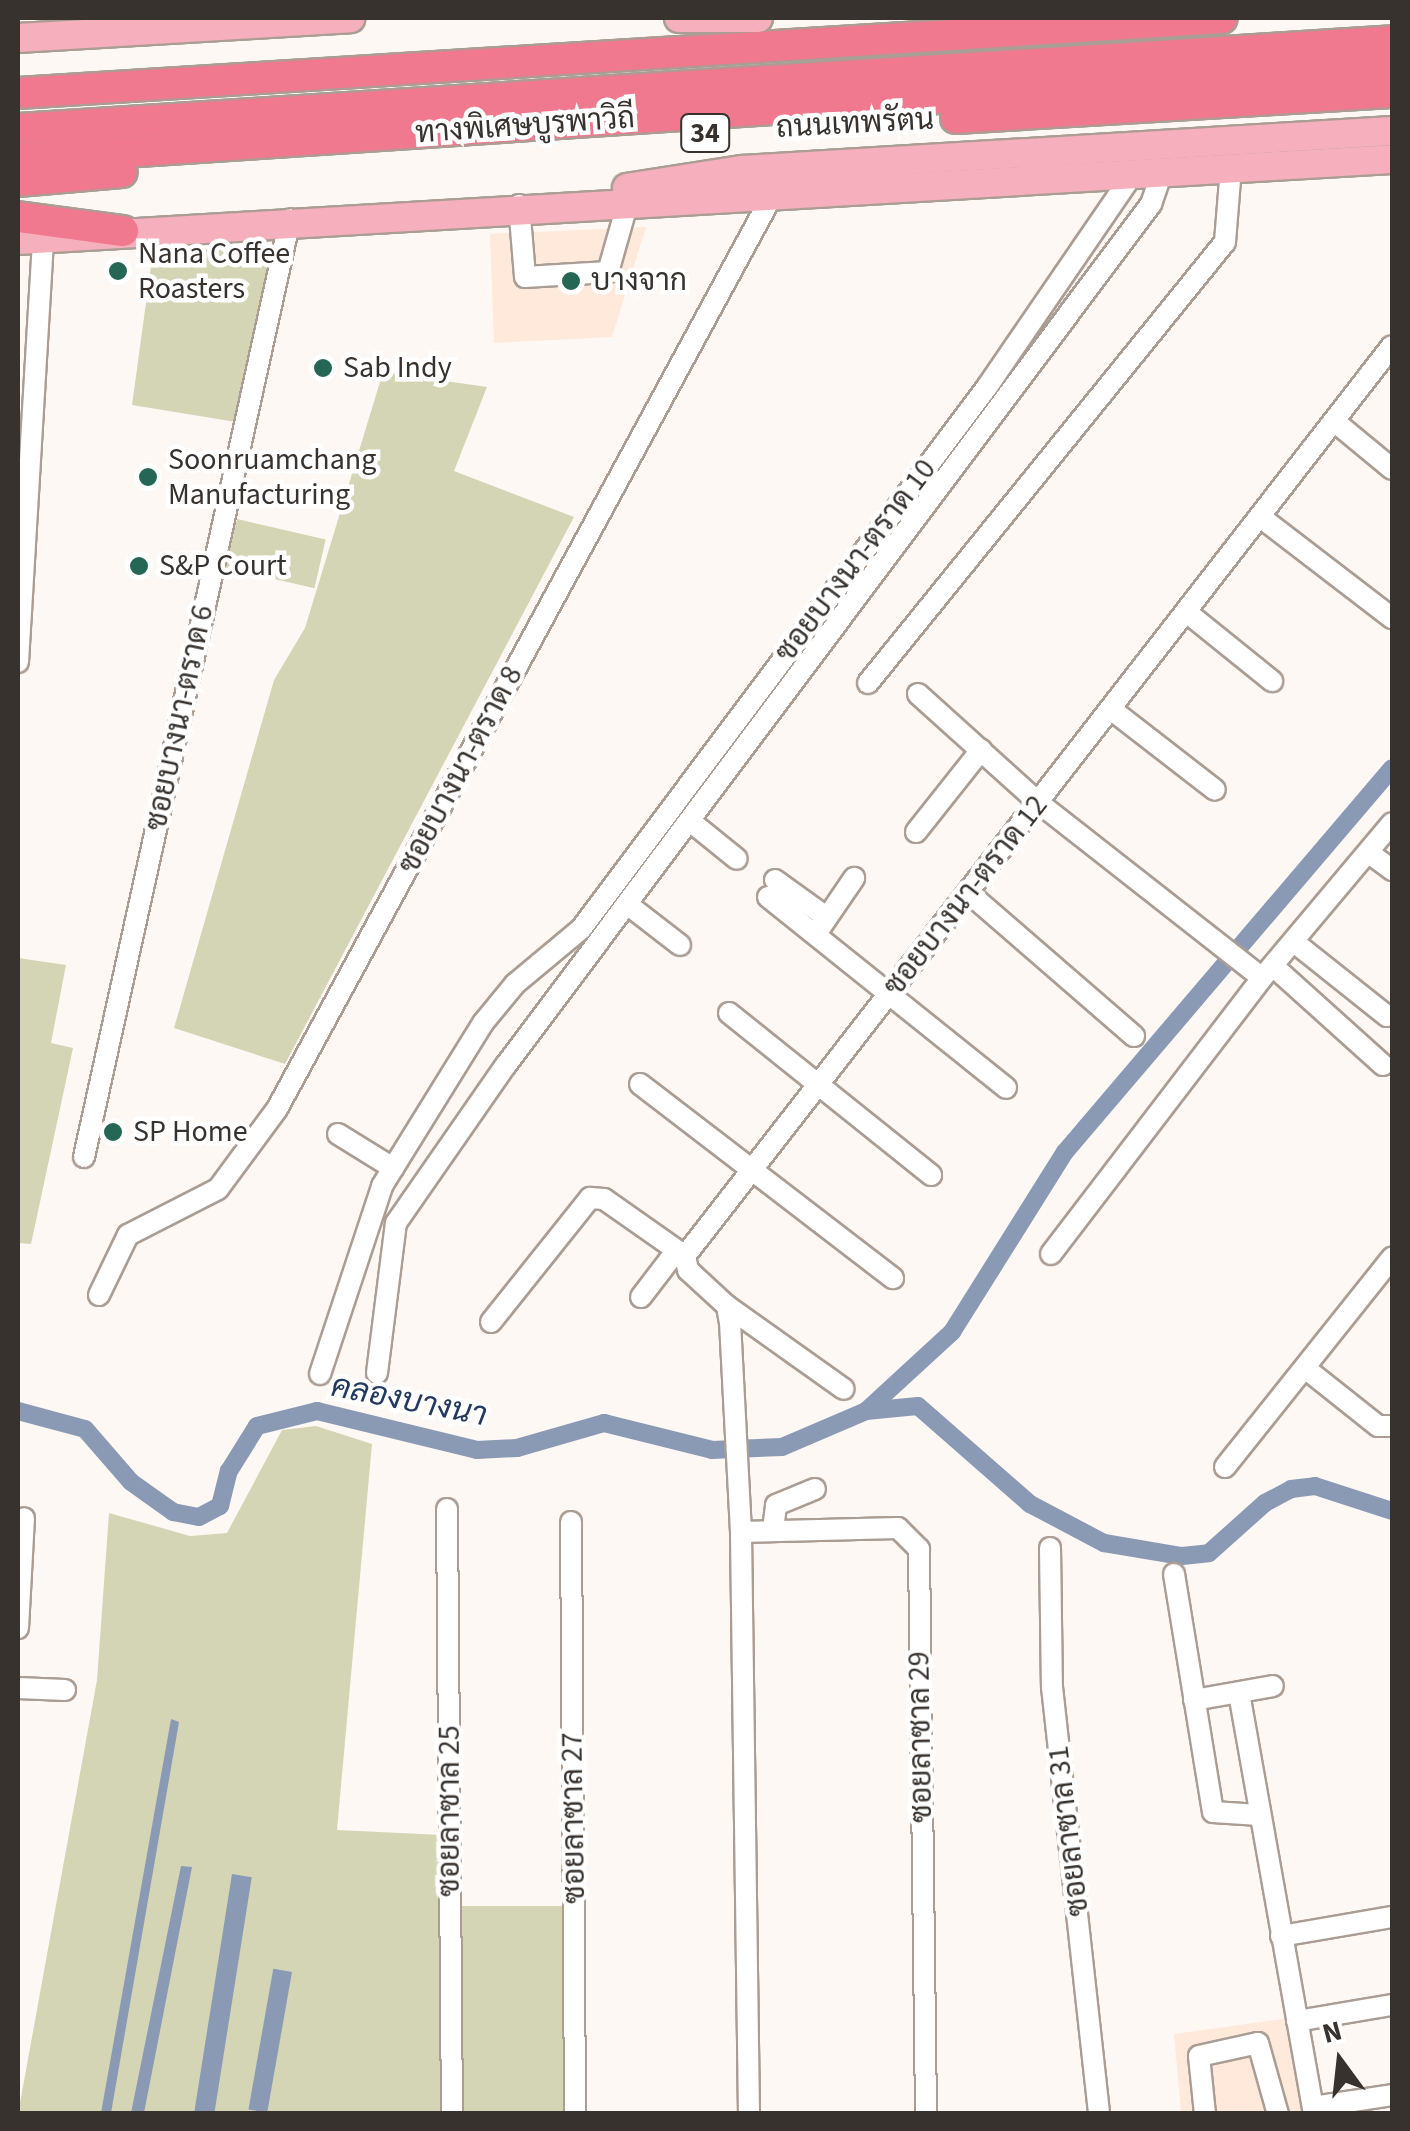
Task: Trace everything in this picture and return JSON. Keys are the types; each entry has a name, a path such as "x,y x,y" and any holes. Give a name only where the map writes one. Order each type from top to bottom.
{"highway":[{"path":"18,93 1222,18"},
{"name":"ทางพิเศษบูรพาวิถี","path":"18,130 1392,41"},
{"name":"ทางพิเศษบูรพาวิถี","path":"18,159 1392,68"},
{"name":"ถนนเทพรัตน","path":"18,181 1392,92"},
{"path":"18,216 122,231"}],"main road":[{"path":"18,38 199,23 350,18"},
{"path":"680,18 758,18"},
{"path":"524,205 786,167 1392,131"},
{"name":"34","path":"30,239 524,205 1392,158"}],"street":[{"path":"868,683 1226,242 1232,168"},
{"path":"377,1373 396,1223 627,904 1151,204 1162,172"},
{"name":"ซอยบางนา-ตราด 10","path":"320,1374 393,1168 483,1023 516,984 568,940 987,387 1133,174"},
{"name":"ซอยบางนา-ตราด 8","path":"100,1296 128,1234 218,1189 277,1109 773,194"},
{"path":"524,205 525,277 608,272 628,202"},
{"name":"ซอยบางนา-ตราด 6","path":"84,1158 290,219"},
{"path":"18,662 30,239"},
{"name":"ซอยบางนา-ตราด 12","path":"642,1297 822,1083 1190,614 1392,346"},
{"path":"1334,421 1392,469"},
{"path":"1263,519 1392,618"},
{"path":"1190,614 1272,681"},
{"path":"918,694 1039,802 1383,1066"},
{"path":"1112,710 1215,790"},
{"path":"916,832 981,750"},
{"path":"690,821 737,859"},
{"path":"1051,1254 1262,971 1294,942 1392,823"},
{"path":"1369,853 1392,870"},
{"path":"821,925 854,878"},
{"path":"772,888 821,925 891,993 1006,1088"},
{"path":"970,894 1134,1036"},
{"path":"627,904 680,945"},
{"path":"1294,942 1386,1016"},
{"path":"729,1012 932,1175"},
{"path":"640,1084 750,1173 893,1278"},
{"path":"338,1134 393,1168"},
{"path":"491,1322 590,1198 604,1199 681,1253 688,1270 726,1306 844,1389"},
{"path":"1226,1467 1392,1258"},
{"path":"726,1306 741,1532 749,2114"},
{"path":"1304,1368 1378,1426 1392,1426"},
{"path":"773,1530 776,1505 815,1489"},
{"name":"ซอยลาซาล 25","path":"447,1509 452,2114"},
{"path":"18,1628 24,1518"},
{"name":"ซอยลาซาล 27","path":"571,1522 575,2114"},
{"name":"ซอยลาซาล 29","path":"741,1532 898,1528 918,1549 926,2114"},
{"name":"ซอยลาซาล 31","path":"1050,1548 1052,1686 1100,2114"},
{"path":"1174,1574 1213,1812 1259,1815"},
{"path":"1194,1700 1272,1686"},
{"path":"18,1688 64,1690"},
{"path":"1238,1693 1313,2110 1392,2095"},
{"path":"1281,1936 1392,1917"},
{"path":"1297,2021 1392,2005"},
{"path":"1205,2114 1199,2056 1258,2043 1278,2114"}],"shaded area":[{"path":"646,227 612,337 494,343 490,234"},
{"path":"1290,2018 1305,2113 1181,2113 1174,2034"}],"green space":[{"path":"274,246 236,422 132,405 153,252"},
{"path":"383,372 487,387 454,471 574,517 285,1064 174,1028 274,680 305,628"},
{"path":"237,519 326,539 314,588 226,568"},
{"path":"18,958 66,965 51,1043 73,1048 31,1244 18,1243"},
{"path":"316,1426 372,1444 337,1830 442,1835 444,2113 18,2114 97,1680 109,1513 190,1536 227,1533 282,1430"},
{"path":"458,1906 564,1906 564,2113 458,2113"}],"water":[{"path":"171,1719 179,1722 111,2113 101,2113"},
{"path":"181,1866 192,1867 144,2113 131,2113"},
{"path":"232,1874 252,1877 214,2114 194,2112"},
{"path":"273,1969 292,1972 267,2113 248,2110"}],"waterway":[{"path":"866,1411 952,1332 1065,1152 1392,768"},
{"name":"คลองบางนา","path":"18,1411 85,1429 131,1482 173,1512 199,1517 220,1506 229,1471 257,1426 317,1411 477,1450 517,1448 604,1423 712,1450 782,1447 866,1411 918,1406 1030,1504 1104,1543 1182,1556 1209,1553 1265,1503 1291,1489 1315,1486 1392,1511"}],"place":[{"name":"Nana Coffee Roasters","path":"118,271"},
{"name":"บางจาก","path":"571,281"},
{"name":"Sab Indy","path":"323,368"},
{"name":"Soonruamchang Manufacturing","path":"148,477"},
{"name":"S&P Court","path":"139,566"},
{"name":"SP Home","path":"113,1132"}]}
